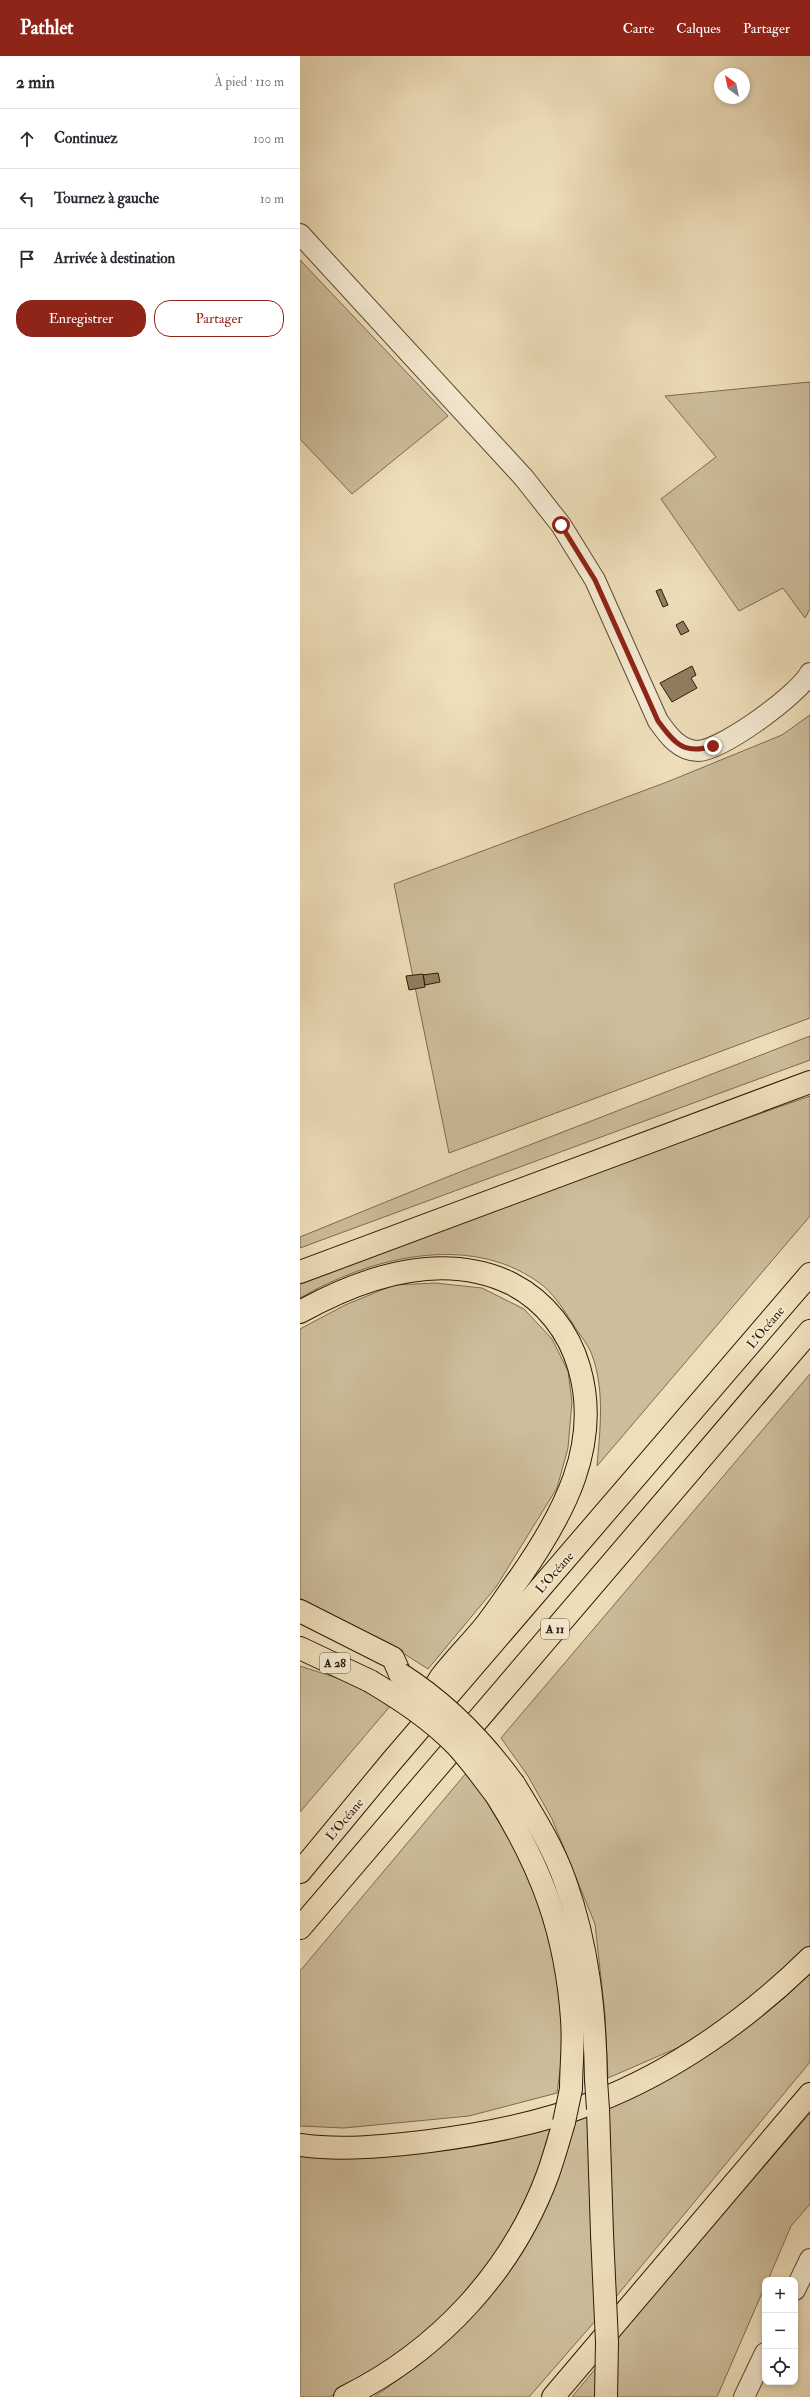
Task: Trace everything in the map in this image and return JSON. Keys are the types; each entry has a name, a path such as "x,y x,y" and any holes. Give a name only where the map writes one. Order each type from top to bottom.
{"highway":[{"path":"300,1272 810,1082"},
{"path":"300,1312 350,1287 409,1271 428,1268 487,1274 516,1287 539,1303 551,1315 568,1339 581,1373 587,1410 584,1441 576,1477 558,1517 542,1545 485,1626 441,1677 391,1762"},
{"name":"L’Océane","path":"300,1872 391,1762 810,1274"},
{"name":"A 11","path":"300,1928 810,1331"},
{"path":"300,1612 386,1669 437,1700 467,1726 491,1752 514,1784 557,1862 581,1932 594,2022 607,2342 606,2397"},
{"path":"300,1628 386,1669 406,1703 444,1734 466,1757 496,1795 517,1828 538,1870 552,1909 566,1965 573,2021 571,2089 564,2122 548,2174 514,2243 490,2279 462,2311 430,2343 389,2373 345,2397"},
{"name":"A 28","path":"300,1648 386,1669"},
{"path":"300,2145 319,2148 399,2145 472,2135 533,2122 595,2102 645,2079 699,2048 747,2014 810,1958"},
{"path":"553,2397 810,2094"}],"street":[{"path":"300,234 524,478 561,525 595,580 658,721 668,735 682,748 698,751 713,746 754,724 782,702 810,673"},
{"path":"798,2284 810,2259"},
{"path":"744,2397 762,2359"}],"shaded area":[{"path":"300,260 448,416 352,494 300,439"},
{"path":"810,382 810,609 805,618 783,588 739,611 661,499 716,457 665,396"},
{"path":"810,715 810,1018 449,1153 394,884 667,782 782,735"},
{"path":"810,1036 810,1060 300,1248 300,1237 447,1177"},
{"path":"810,1096 810,1216 597,1466 600,1396 599,1382 592,1355 586,1343 566,1313 548,1290 538,1282 511,1267 481,1258 450,1255 419,1256 387,1262 356,1272 327,1284 300,1298 300,1284 638,1157"},
{"path":"435,1283 482,1288 524,1309 552,1339 568,1371 572,1402 568,1448 557,1488 496,1587 428,1669 395,1648 300,1598 300,1329 345,1305 394,1285"},
{"path":"810,1374 810,1948 733,2016 677,2048 608,2078 605,2014 595,1924 552,1819 528,1776 501,1738"},
{"path":"300,1666 365,1687 392,1704 300,1812"},
{"path":"467,1772 489,1800 539,1893 560,1976 564,2041 557,2093 469,2116 344,2128 300,2126 300,1971"},
{"path":"810,1969 810,2062 615,2298 609,2105"},
{"path":"589,2112 596,2320 529,2397 374,2397 423,2362 459,2329 487,2299 513,2264 573,2118"},
{"path":"810,2113 810,2204 791,2226 769,2277 762,2277 762,2293 717,2397 615,2397 616,2339"},
{"path":"551,2127 540,2169 512,2229 470,2290 419,2342 336,2394 329,2397 300,2397 300,2153"},
{"path":"596,2368 595,2397 572,2397"}],"building":[{"path":"661,589 668,605 663,607 656,591"},
{"path":"683,621 689,631 681,635 676,625"},
{"path":"692,666 696,675 691,678 697,688 672,702 660,683"},
{"path":"438,973 440,982 425,985 423,975"},
{"path":"423,974 425,987 409,990 406,976"}],"route":[{"path":"561,525 595,580 658,721 668,735 682,748 698,751 713,746"}]}
